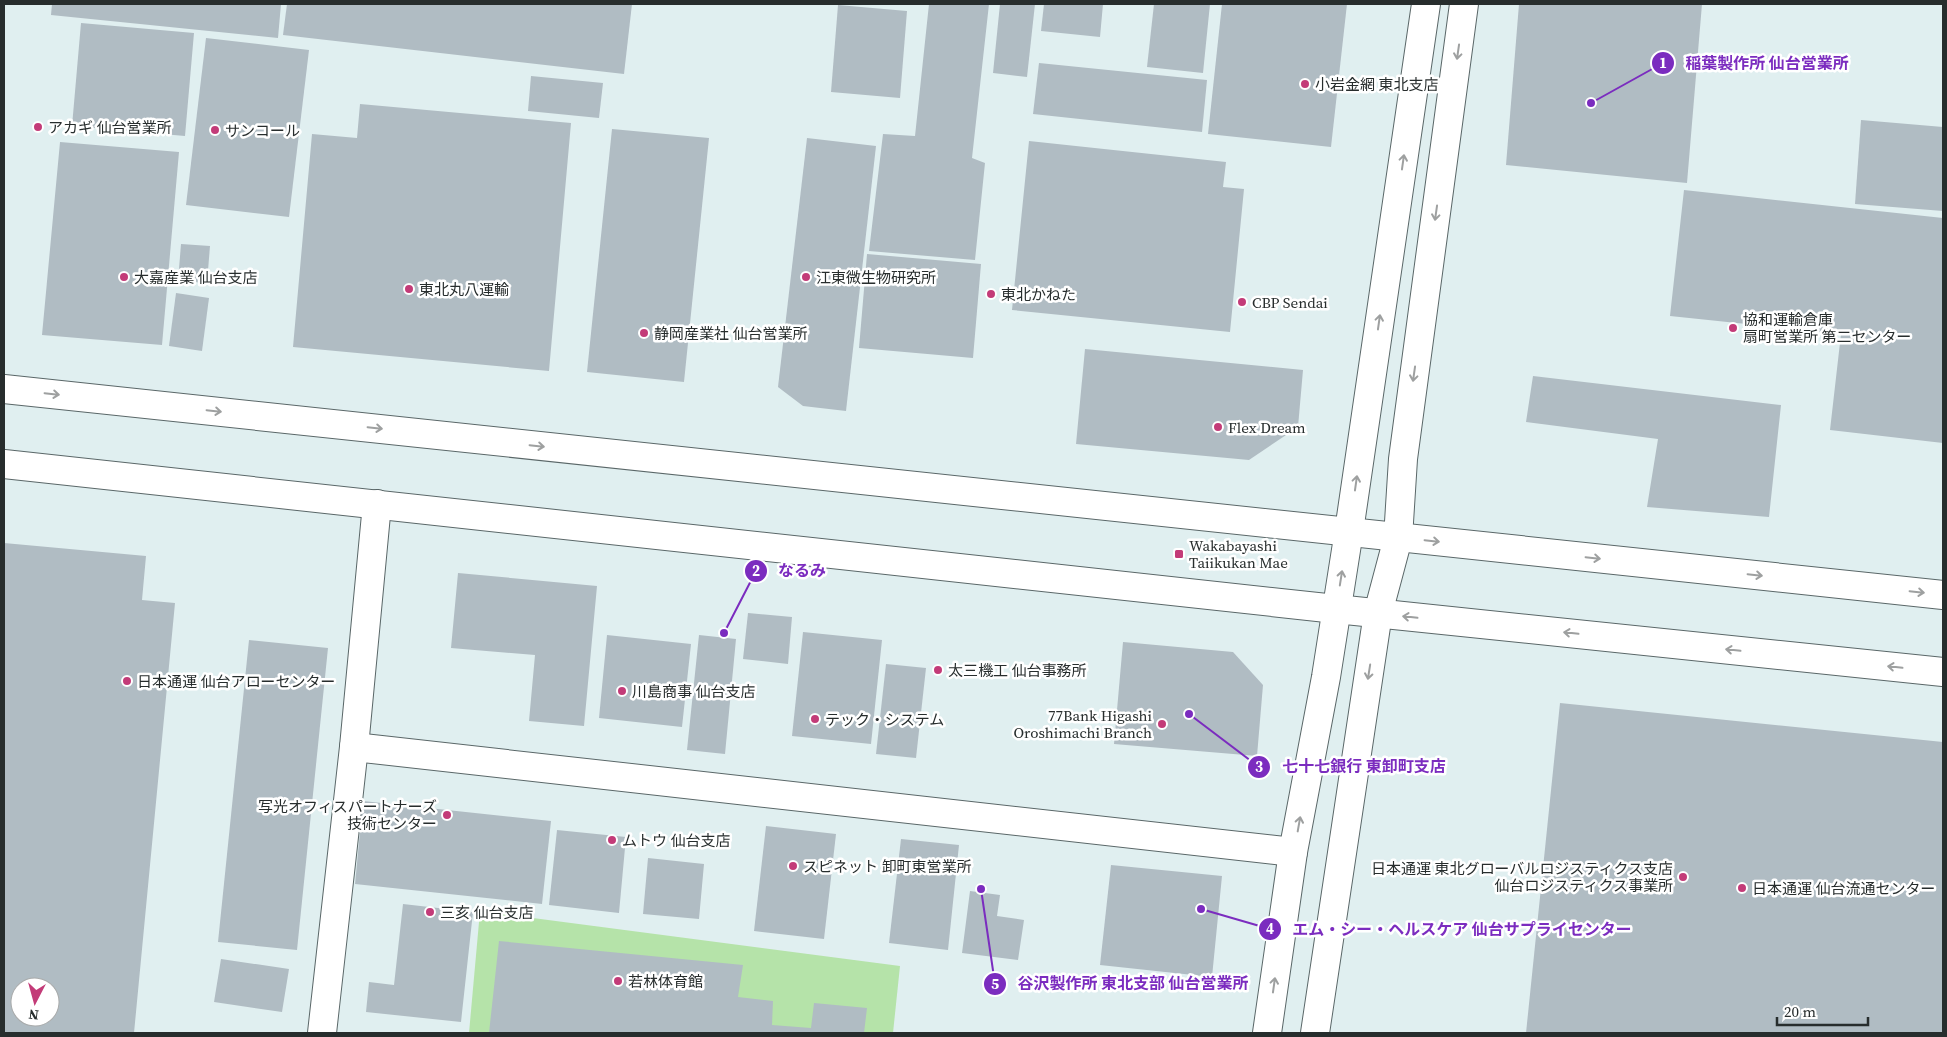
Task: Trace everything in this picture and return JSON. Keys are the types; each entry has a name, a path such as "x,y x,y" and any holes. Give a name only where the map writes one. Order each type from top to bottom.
{"street":[{"path":"1267,1033 1294,852 1326,678 1349,531 1426,4"},
{"path":"1315,1033 1378,613 1398,538 1403,459 1464,4"},
{"path":"4,389 1943,595"},
{"path":"4,464 1336,609 1943,672"},
{"path":"322,1033 354,747 377,504"},
{"path":"354,747 1294,852"}],"green space":[{"path":"480,911 900,966 893,1033 469,1033"}],"building":[{"path":"52,4 281,4 278,38 51,15"},
{"path":"287,4 632,4 624,74 283,35"},
{"path":"929,4 989,4 972,158 985,163 975,260 869,251 883,134 915,136"},
{"path":"1000,4 1035,4 1027,77 993,73"},
{"path":"1044,4 1103,4 1100,37 1041,31"},
{"path":"1154,4 1210,4 1203,73 1147,67"},
{"path":"1222,4 1347,4 1331,147 1208,134"},
{"path":"1519,4 1702,4 1687,183 1506,165"},
{"path":"838,5 907,11 900,98 831,92"},
{"path":"81,23 194,33 185,136 72,126"},
{"path":"206,38 309,50 289,217 186,205"},
{"path":"1039,63 1207,80 1202,132 1033,114"},
{"path":"531,76 603,83 599,118 528,111"},
{"path":"360,104 571,123 549,371 293,347 312,134 357,138"},
{"path":"1861,120 1943,127 1943,211 1855,204"},
{"path":"612,129 709,138 684,382 587,372"},
{"path":"807,138 876,146 846,411 803,406 778,387"},
{"path":"1029,141 1226,162 1223,187 1244,189 1230,332 1012,310"},
{"path":"60,142 179,152 162,345 42,335"},
{"path":"1684,190 1943,218 1943,443 1830,430 1841,334 1670,316"},
{"path":"181,244 210,246 207,283 178,281"},
{"path":"867,254 981,264 973,358 859,348"},
{"path":"176,293 209,298 202,351 169,346"},
{"path":"1085,349 1303,370 1298,427 1249,460 1076,444"},
{"path":"1533,376 1781,405 1769,517 1647,507 1658,439 1526,422"},
{"path":"4,543 146,556 142,600 175,603 134,1033 4,1033"},
{"path":"458,573 597,586 584,726 529,721 535,655 451,648"},
{"path":"748,613 792,617 788,664 743,659"},
{"path":"803,632 882,640 871,744 792,736"},
{"path":"607,635 691,644 682,727 599,718"},
{"path":"699,635 736,639 725,754 687,750"},
{"path":"249,640 328,648 297,950 218,942"},
{"path":"1123,642 1233,652 1263,685 1257,756 1114,744"},
{"path":"886,664 926,668 916,758 876,754"},
{"name":"日本通運 仙台流通センター","path":"1560,703 1943,742 1943,1033 1526,1033"},
{"path":"363,801 551,821 542,904 355,884"},
{"path":"766,826 836,834 824,939 754,931"},
{"path":"557,830 626,837 619,913 549,905"},
{"path":"901,839 959,845 948,950 889,943"},
{"path":"648,858 704,864 699,919 643,914"},
{"path":"1111,865 1222,876 1212,977 1100,965"},
{"path":"970,891 1000,895 997,916 1024,920 1018,960 962,953"},
{"path":"403,904 473,912 461,1022 366,1012 369,982 394,985"},
{"name":"若林体育館","path":"499,941 743,965 738,997 773,1001 772,1025 811,1028 814,1003 867,1008 864,1033 489,1033"},
{"path":"221,959 289,969 282,1012 214,1002"}],"place":[{"name":"小岩金網 東北支店","path":"1305,84"},
{"name":"稲葉製作所 仙台営業所","path":"1591,103"},
{"name":"アカギ 仙台営業所","path":"38,127"},
{"name":"サンコール","path":"215,130"},
{"name":"大嘉産業 仙台支店","path":"124,277"},
{"name":"江東微生物研究所","path":"806,277"},
{"name":"東北丸八運輸","path":"409,289"},
{"name":"東北かねた","path":"991,294"},
{"name":"CBP Sendai","path":"1242,302"},
{"name":"協和運輸倉庫 扇町営業所 第二センター","path":"1733,328"},
{"name":"静岡産業社 仙台営業所","path":"644,333"},
{"name":"Flex Dream","path":"1218,427"},
{"name":"Wakabayashi Taiikukan Mae","path":"1179,554"},
{"name":"なるみ","path":"724,633"},
{"name":"太三機工 仙台事務所","path":"938,670"},
{"name":"日本通運 仙台アローセンター","path":"127,681"},
{"name":"川島商事 仙台支店","path":"622,691"},
{"name":"七十七銀行 東卸町支店","path":"1189,714"},
{"name":"テック・システム","path":"815,719"},
{"name":"77Bank Higashi Oroshimachi Branch","path":"1162,724"},
{"name":"写光オフィスパートナーズ 技術センター","path":"447,815"},
{"name":"ムトウ 仙台支店","path":"612,840"},
{"name":"スピネット 卸町東営業所","path":"793,866"},
{"name":"日本通運 東北グローバルロジスティクス支店 仙台ロジスティクス事業所","path":"1683,877"},
{"name":"日本通運 仙台流通センター","path":"1742,888"},
{"name":"谷沢製作所 東北支部 仙台営業所","path":"981,889"},
{"name":"エム・シー・ヘルスケア 仙台サプライセンター","path":"1201,909"},
{"name":"三亥 仙台支店","path":"430,912"},
{"name":"若林体育館","path":"618,981"}]}
